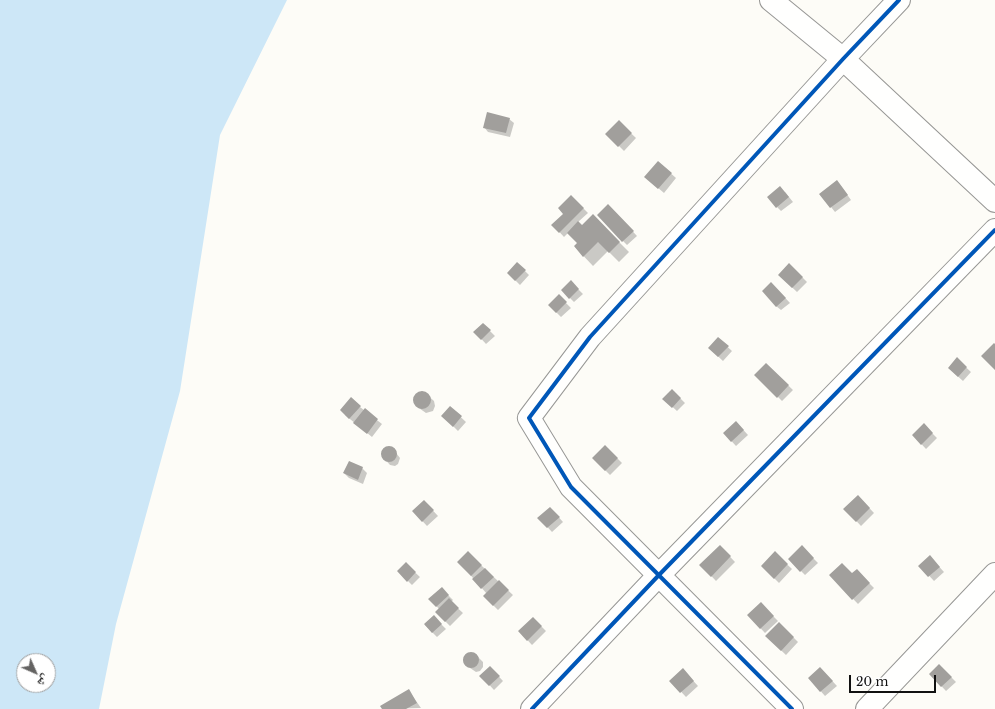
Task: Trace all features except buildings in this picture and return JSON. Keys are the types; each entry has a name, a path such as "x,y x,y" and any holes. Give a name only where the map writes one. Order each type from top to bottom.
{"street":[{"path":"771,0 843,59 995,201"},
{"path":"792,709 571,487 529,418 590,337 843,59 899,0"},
{"path":"532,709 658,576 995,230"},
{"path":"867,709 995,574"}],"water":[{"path":"0,0 287,0 220,135 180,391 116,624 99,709 0,709"}],"cycle path":[{"path":"792,709 571,487 529,418 590,337 843,59 899,0"},
{"path":"532,709 658,576 995,230"}]}
